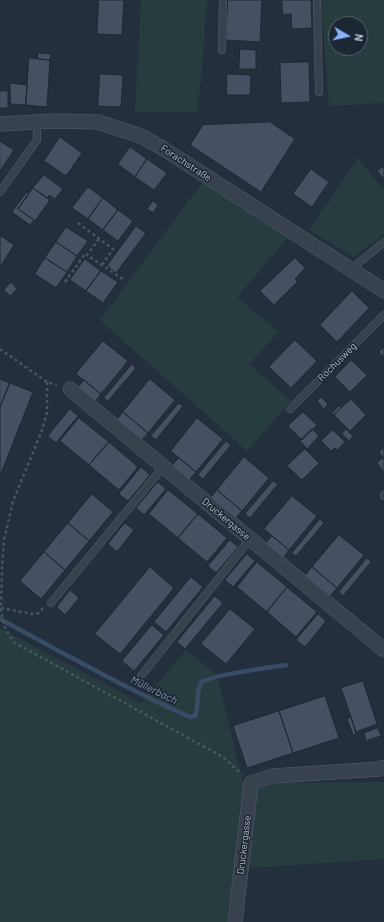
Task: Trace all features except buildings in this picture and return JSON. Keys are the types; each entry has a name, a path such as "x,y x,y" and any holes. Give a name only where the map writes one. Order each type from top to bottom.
{"street":[{"name":"Forachstraße","path":"0,124 70,121 98,122 141,136 164,149 384,291"},
{"name":"Druckergasse","path":"70,389 384,651"},
{"path":"252,783 272,776 380,769 384,767"},
{"name":"Druckergasse","path":"235,922 252,783"}],"lane":[{"path":"222,50 223,0"},
{"path":"317,0 319,92"},
{"path":"0,192 37,140 37,122"},
{"path":"350,270 384,242"},
{"name":"Rochusweg","path":"290,409 384,315"},
{"path":"51,603 163,467"},
{"path":"141,676 250,539"}],"path":[{"path":"78,223 113,249 102,265"},
{"path":"65,282 85,254 87,255 99,238"},
{"path":"87,255 123,279"},
{"path":"0,349 47,382 48,392 47,413 41,433 13,501 4,540 1,612 8,635 15,643 224,757 252,783"},
{"path":"1,608 36,614 39,613 47,603 51,603"}],"green space":[{"path":"141,0 207,0 197,112 135,112"},
{"path":"321,0 384,0 384,103 329,106"},
{"path":"358,158 384,190 384,234 354,257 309,230"},
{"path":"203,182 289,237 237,297 279,332 249,364 291,401 247,451 100,320"},
{"path":"0,628 141,703 186,650 217,675 243,783 384,782 384,859 234,869 227,922 0,922"}],"waterway":[{"name":"Müllerbach","path":"0,619 118,682 190,717 195,716 199,686 206,680 227,674 286,665"}]}
